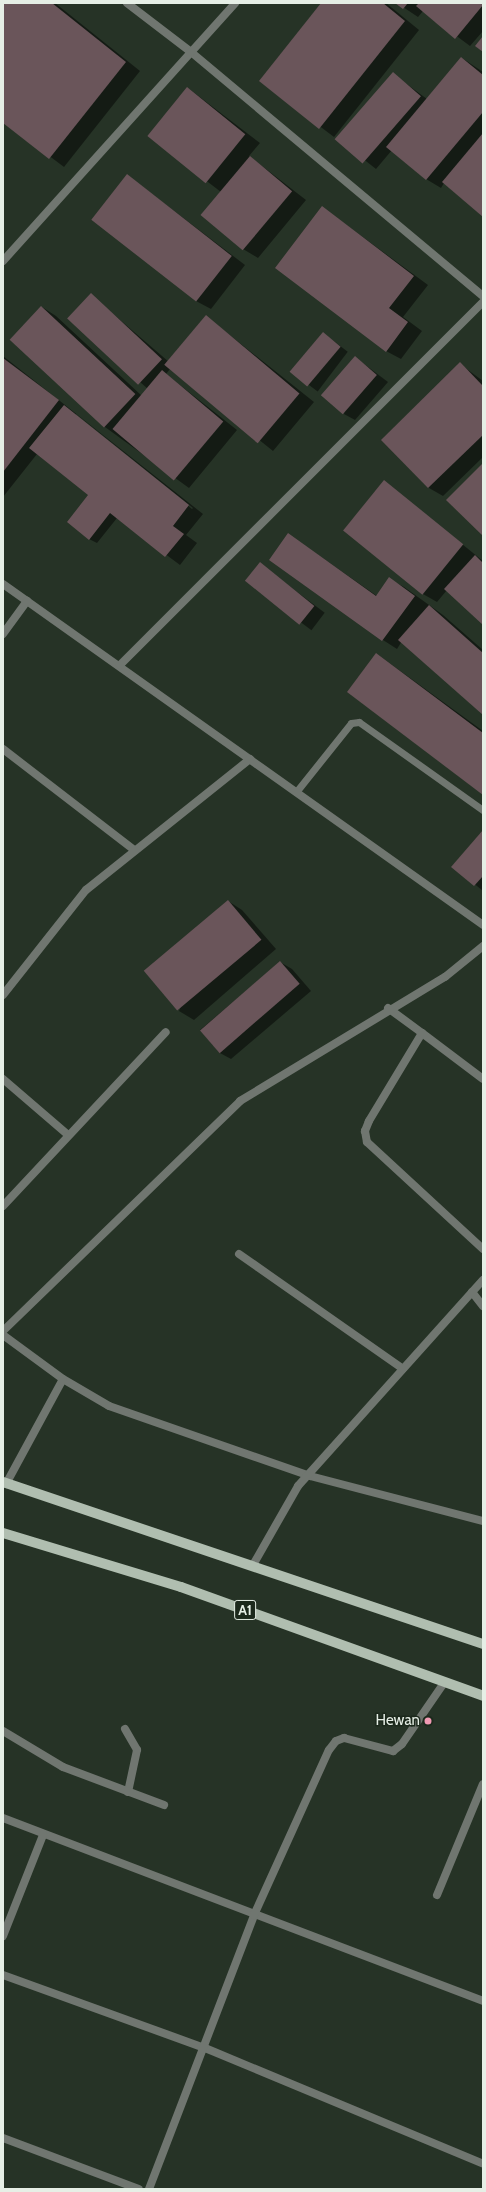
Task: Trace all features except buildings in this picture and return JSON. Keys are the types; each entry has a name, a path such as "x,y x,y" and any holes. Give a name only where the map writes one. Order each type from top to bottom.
{"main road":[{"path":"5,1483 253,1565 483,1644"},
{"name":"A1","path":"3,1533 181,1587 483,1696"}],"street":[{"path":"127,3 191,52 483,296"},
{"path":"3,261 235,3"},
{"path":"120,665 483,302"},
{"path":"3,584 120,665 483,925"},
{"path":"3,634 27,601"},
{"path":"3,749 134,850"},
{"path":"3,995 81,896 134,850 250,759"},
{"path":"3,1331 235,1106 388,1008 445,977 483,946"},
{"path":"388,1008 483,1079"},
{"path":"3,1206 67,1134 166,1032"},
{"path":"422,1033 369,1121 365,1131 367,1142 483,1249"},
{"path":"3,1079 67,1134"},
{"path":"239,1254 404,1369"},
{"path":"253,1565 298,1486 310,1476 483,1280"},
{"path":"472,1292 483,1306"},
{"path":"3,1334 63,1379 109,1406 310,1476 483,1521"},
{"path":"5,1483 63,1379"},
{"path":"149,2189 205,2048 254,1915 336,1741 344,1738 394,1751 402,1744 444,1683"},
{"path":"125,1729 137,1750 128,1792"},
{"path":"3,1732 63,1767 164,1805"},
{"path":"437,1895 483,1784"},
{"path":"3,1818 43,1835 483,2001"},
{"path":"3,1936 43,1835"},
{"path":"3,1975 205,2048 483,2164"},
{"path":"3,2138 139,2189"}],"lane":[{"path":"296,792 351,723 359,722 483,810"}],"place":[{"name":"Hewan","path":"428,1721"}]}
